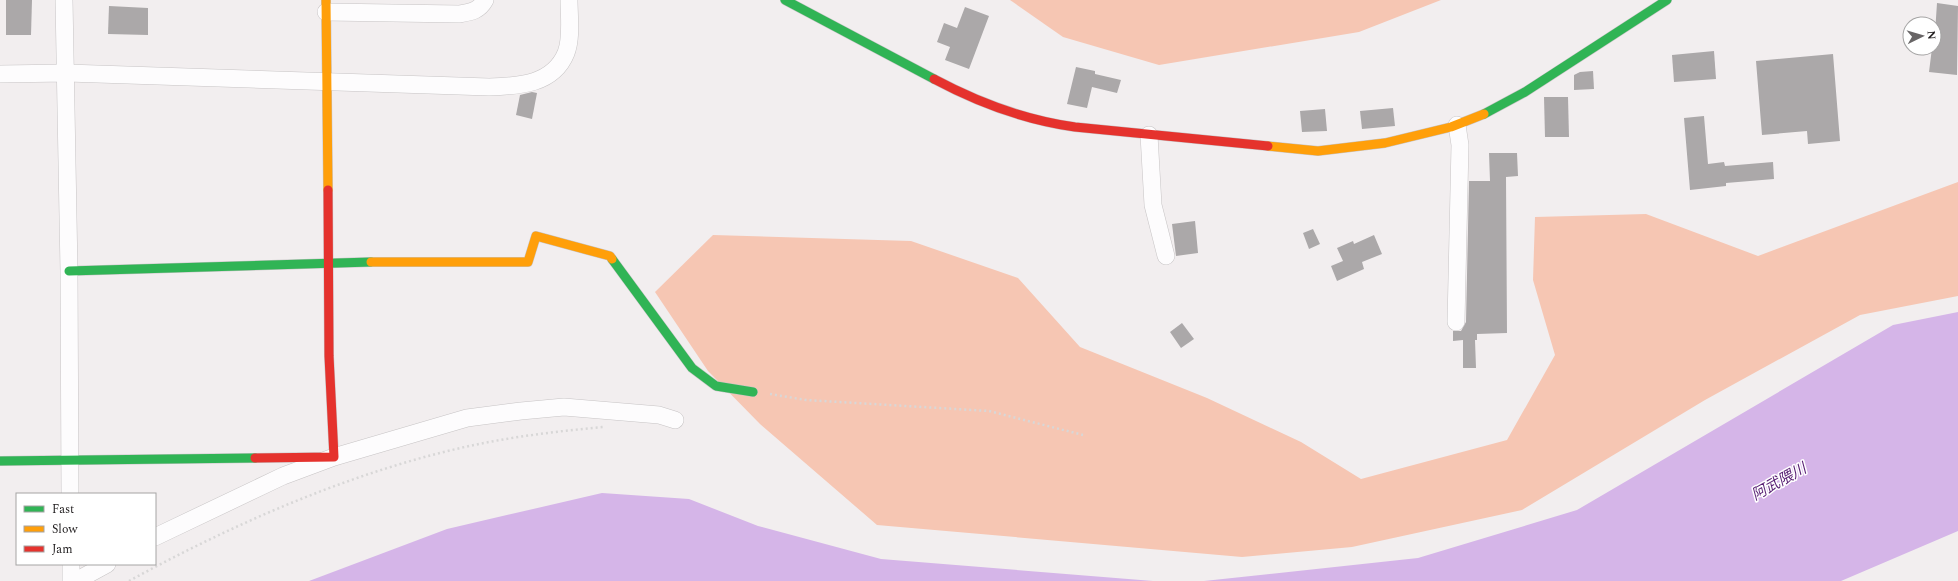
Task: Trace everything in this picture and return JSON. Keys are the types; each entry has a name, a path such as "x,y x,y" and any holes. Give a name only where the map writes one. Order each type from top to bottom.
{"street":[{"path":"64,0 67,73 70,493"},
{"path":"334,457 329,356 326,6 459,14 472,12 479,8 485,0"},
{"path":"0,74 67,73 489,87 525,85 548,75 559,66 567,52 569,0"},
{"path":"785,0 889,56 988,106 1046,123 1318,151 1385,143 1457,125 1480,116 1525,92 1667,0"},
{"path":"1456,322 1460,145 1457,125"},
{"path":"1149,134 1152,205 1166,256"},
{"path":"69,271 328,262 528,262 536,236 610,256 692,368 716,386 753,392"},
{"path":"156,537 282,476 334,457 467,418 521,411 571,408 659,415 675,420"},
{"path":"0,461 334,457"},
{"path":"71,565 71,581"},
{"path":"76,581 105,565"}],"path":[{"path":"753,392 806,400 989,411 1083,435"},
{"path":"129,581 162,563 242,526 344,482 474,445 550,432 609,427"}],"shaded area":[{"path":"1010,0 1441,0 1359,32 1159,65 1063,37"},
{"path":"1958,182 1958,296 1860,315 1705,400 1522,510 1352,547 1242,557 877,525 760,424 708,371 655,292 713,235 911,241 1018,278 1080,347 1207,398 1301,442 1361,479 1507,440 1555,355 1533,280 1535,217 1646,214 1758,256"}],"water":[{"name":"阿武隈川","path":"1958,312 1958,531 1841,581 1204,581 1418,558 1577,510 1893,325"},
{"path":"602,493 689,499 758,526 881,559 1153,581 309,581 447,529"}],"building":[{"path":"6,0 32,0 31,35 6,35"},
{"path":"1937,3 1958,6 1957,75 1929,72 1931,56 1942,56 1942,16 1936,16"},
{"path":"109,6 148,8 148,35 108,34"},
{"path":"965,7 989,16 969,69 945,60 950,47 937,42 944,23 957,28"},
{"path":"1714,51 1716,79 1674,82 1672,55"},
{"path":"1833,54 1840,141 1808,144 1807,131 1762,135 1756,61"},
{"path":"1076,67 1095,71 1095,74 1121,80 1117,93 1092,87 1087,108 1067,104"},
{"path":"1593,71 1594,89 1574,90 1574,75 1580,72"},
{"path":"532,92 537,93 532,119 516,115 520,95"},
{"path":"1544,97 1568,97 1569,137 1545,137"},
{"path":"1393,108 1395,126 1362,129 1360,111"},
{"path":"1325,109 1327,131 1302,132 1300,111"},
{"path":"1704,116 1708,164 1724,162 1725,166 1773,162 1774,179 1726,183 1726,186 1690,190 1684,118"},
{"path":"1489,153 1517,153 1518,176 1506,177 1507,333 1477,334 1477,340 1475,340 1476,368 1463,368 1463,340 1453,341 1453,331 1461,331 1466,322 1469,181 1490,181"},
{"path":"1195,221 1198,253 1176,256 1172,224"},
{"path":"1313,229 1320,244 1309,249 1303,233"},
{"path":"1374,235 1382,254 1362,262 1364,269 1337,281 1331,266 1343,261 1337,248 1353,241 1354,244"},
{"path":"1182,323 1194,339 1181,348 1170,332"}],"traffic: fast":[{"path":"785,0 934,79"},
{"path":"1484,114 1525,92 1667,0"},
{"path":"612,259 692,368 716,386 753,392"},
{"path":"69,271 371,262"},
{"path":"0,461 255,458"}],"traffic: slow":[{"path":"326,0 328,190"},
{"path":"1268,146 1318,151 1385,143 1451,127 1484,114"},
{"path":"371,262 528,262 536,236 610,256 612,259"}],"traffic: jam":[{"path":"934,79 985,103 1020,115 1056,124 1268,146"},
{"path":"255,458 334,457 329,356 328,190"}]}
